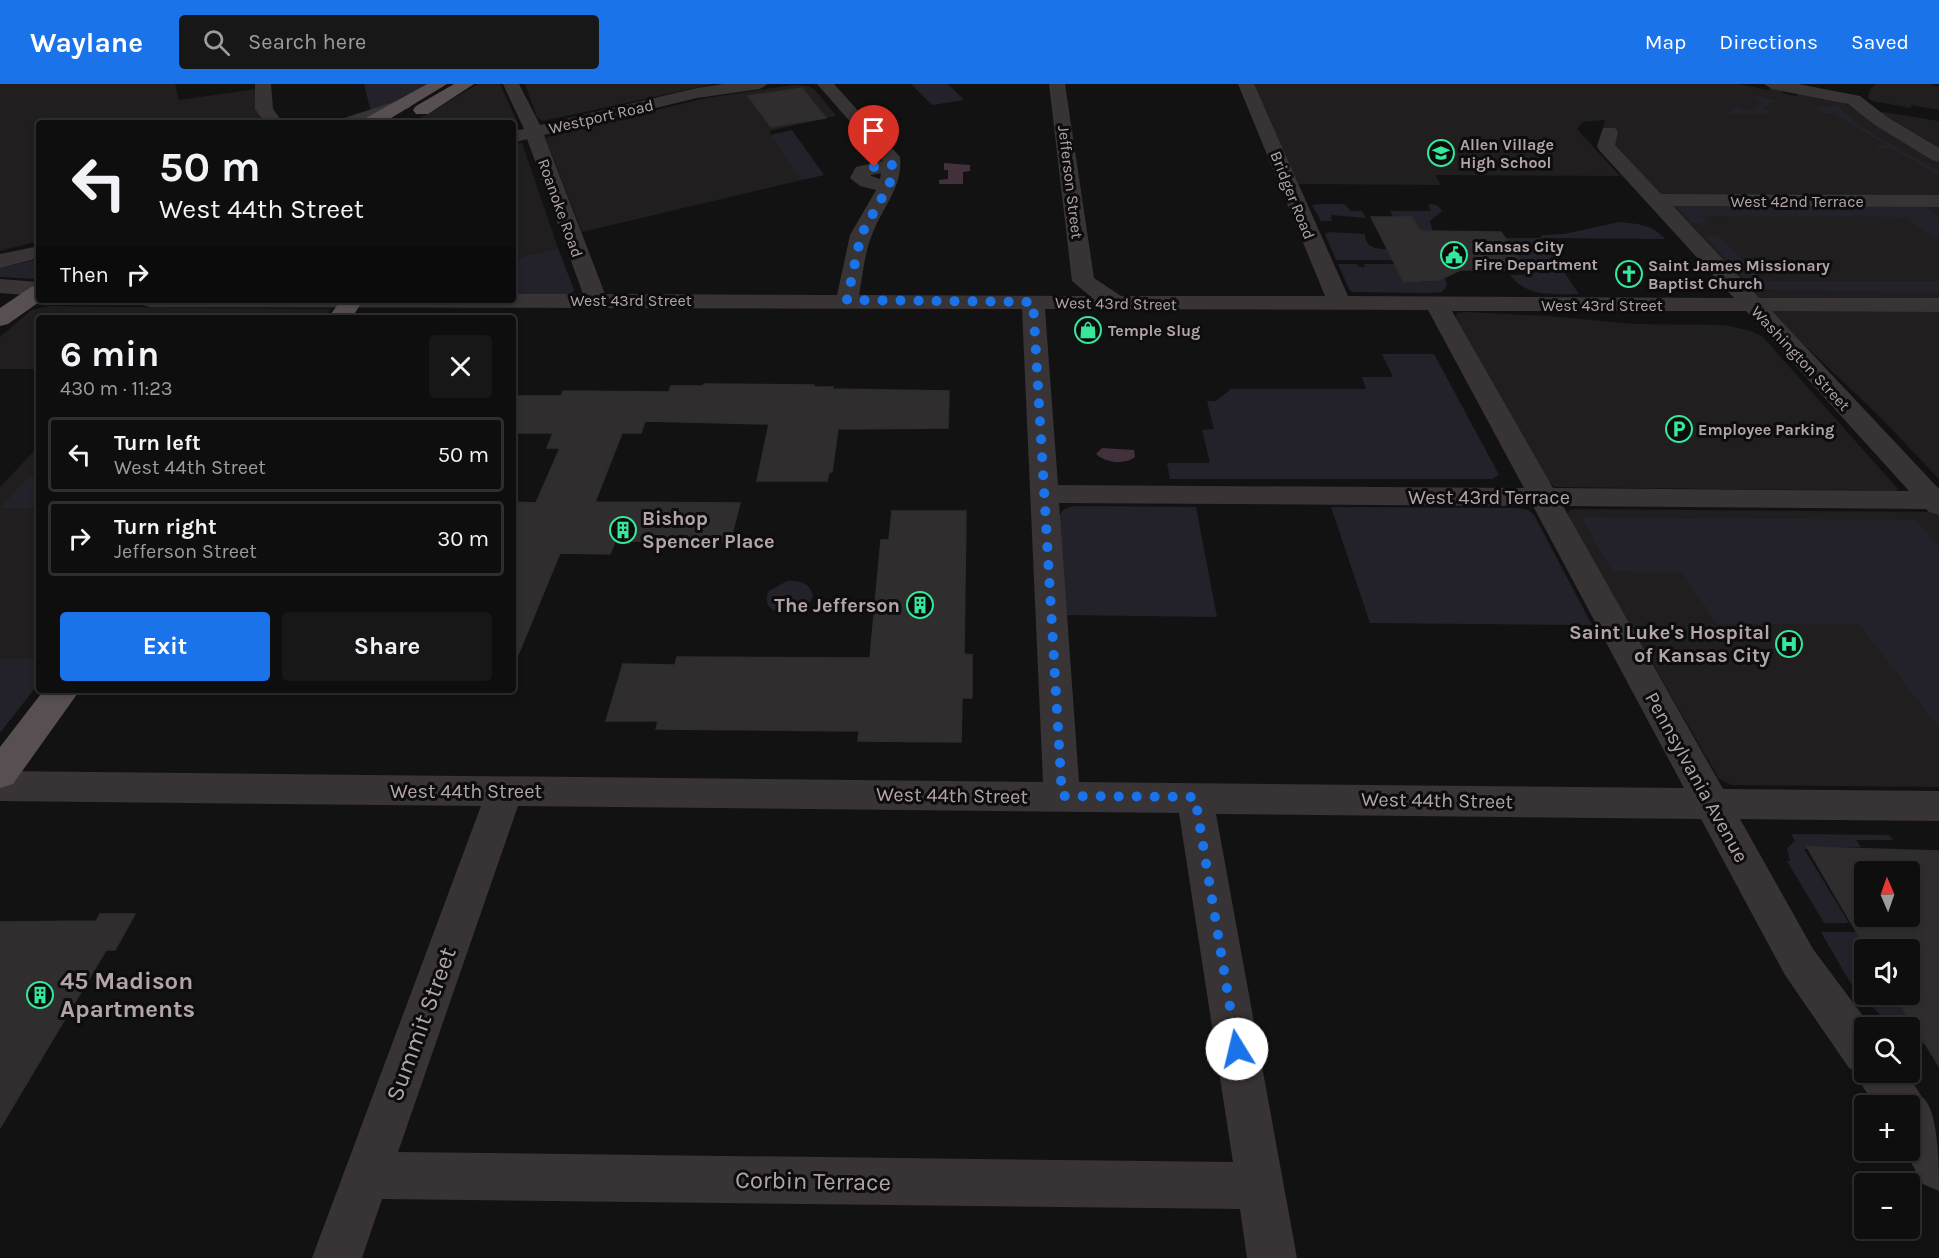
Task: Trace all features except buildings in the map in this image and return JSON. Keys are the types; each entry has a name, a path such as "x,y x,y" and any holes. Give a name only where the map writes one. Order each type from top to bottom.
{"main road":[{"path":"375,120 439,84"},
{"path":"405,120 466,84"},
{"path":"0,319 36,293"},
{"path":"0,774 61,693"}],"street":[{"path":"263,84 264,109 272,120"},
{"name":"Roanoke Road","path":"511,84 534,132 596,300"},
{"name":"Westport Road","path":"516,136 697,93 760,84"},
{"path":"825,84 891,157 892,165 892,177 888,187 861,235 847,300"},
{"name":"Jefferson Street","path":"1058,84 1083,281"},
{"name":"Bridger Road","path":"1246,84 1340,305"},
{"path":"1772,84 1857,92 1881,122 1939,156"},
{"path":"356,120 403,104"},
{"name":"Washington Street","path":"1609,132 1606,146 1936,503"},
{"path":"888,187 860,178 863,171 892,165"},
{"name":"West 42nd Terrace","path":"1655,200 1939,201"},
{"path":"0,261 36,253"},
{"path":"1062,796 1045,494 1045,302 1083,281 1116,303"},
{"path":"0,285 36,291"},
{"name":"West 43rd Street","path":"516,302 847,300 1340,305 1939,305"},
{"name":"West 43rd Street","path":"249,303 348,306 472,303"},
{"name":"Pennsylvania Avenue","path":"1437,305 1799,962 1854,1039"},
{"name":"West 43rd Terrace","path":"1045,494 1541,497 1936,503"},
{"name":"West 44th Street","path":"0,786 1939,806"},
{"name":"Summit Street","path":"337,1258 505,791"},
{"path":"1195,797 1272,1258"},
{"path":"1920,1133 1939,1168"},
{"name":"Corbin Terrace","path":"367,1175 1260,1186"}],"shaded area":[{"path":"0,84 175,84 179,100 256,89 255,108 262,120 36,120 36,242 0,251"},
{"path":"364,84 427,84 391,105 371,112"},
{"path":"478,84 500,84 518,124 516,127 516,120 417,120"},
{"path":"525,84 714,84 543,121 537,117"},
{"path":"911,84 948,84 964,100 932,105"},
{"path":"1253,84 1738,84 1768,90 1771,87 1783,90 1782,93 1796,96 1798,93 1835,100 1856,108 1939,161 1939,479 1880,417 1755,298 1600,138 1605,120 1583,122 1577,129 1620,176 1435,175 1441,185 1298,184"},
{"path":"1876,84 1930,84 1939,87 1939,110 1872,101 1868,98 1870,90"},
{"path":"792,85 808,86 814,89 835,114 835,116 769,131 802,180 582,232 546,139 548,137 701,99"},
{"path":"1751,95 1788,103 1773,101 1763,109 1774,114 1728,112 1736,106 1747,110 1756,108 1762,102"},
{"path":"1839,106 1855,122 1939,171 1939,176 1892,148 1880,149 1874,146 1886,145 1833,113 1820,113 1815,109"},
{"path":"1877,111 1939,121 1939,151"},
{"path":"792,130 824,175 802,180 771,135"},
{"path":"522,143 558,248 516,258 516,144"},
{"path":"944,163 970,165 970,171 963,172 963,184 939,184 939,180 948,179 948,170 944,170"},
{"path":"1344,204 1351,211 1362,211 1366,218 1331,215 1332,221 1321,221 1312,205"},
{"path":"1428,205 1438,206 1442,211 1430,221 1433,232 1420,231 1412,218 1393,217 1390,211 1431,211"},
{"path":"1676,206 1925,207 1939,217 1939,238 1932,238 1906,217 1702,216 1708,223 1693,223"},
{"path":"1619,222 1650,228 1665,239 1541,238 1579,294 1550,294 1533,291 1525,288 1510,275 1525,275 1522,270 1527,269 1505,238 1540,238 1542,235 1564,234"},
{"path":"1330,232 1365,234 1369,245 1388,249 1394,260 1336,260 1325,234"},
{"path":"1704,235 1723,239 1762,281 1939,281 1939,292 1761,290 1750,286"},
{"path":"558,248 574,290 572,294 516,295 516,258"},
{"path":"36,260 36,279 0,277 0,268"},
{"path":"1338,264 1357,264 1359,267 1365,267 1364,264 1395,264 1405,282 1426,282 1445,277 1447,285 1442,292 1430,293 1352,292"},
{"path":"49,306 331,309 326,315 36,315 36,369 0,369 0,337 31,310"},
{"name":"Employee Parking","path":"1457,313 1548,316 1635,324 1725,325 1751,331 1763,337 1898,489 1897,491 1555,487 1548,481 1456,318"},
{"path":"1382,354 1434,354 1499,475 1492,479 1170,479 1167,463 1210,463 1202,430 1214,429 1207,401 1216,401 1231,389 1366,389 1362,377 1393,377"},
{"path":"1102,448 1134,450 1135,457 1120,462 1110,461 1096,454"},
{"path":"36,449 36,659 0,659 0,487"},
{"path":"29,477 36,477 36,508 0,508"},
{"path":"1077,506 1196,507 1217,617 1064,615 1058,519 1065,509"},
{"path":"1331,507 1517,508 1528,510 1534,515 1592,625 1370,623"},
{"name":"Saint Luke's Hospital of Kansas City","path":"1573,509 1939,512 1939,787 1731,785 1719,779 1567,515"},
{"path":"1581,517 1915,520 1939,546 1939,728 1859,624 1717,624 1682,572 1612,571"},
{"path":"787,581 803,583 809,587 813,595 809,604 802,610 784,613 769,607 767,600 769,591"},
{"path":"0,659 36,659 36,687 0,733"},
{"path":"1791,834 1889,835 1893,840 1856,840 1861,847 1804,849 1849,923 1824,923 1787,861 1790,861 1787,848 1795,841"},
{"path":"1821,932 1860,932 1863,939 1854,939 1854,986"},
{"path":"1871,1005 1913,1005 1917,1017 1882,1017"},
{"path":"1920,1026 1926,1044 1920,1044"}],"place":[{"name":"Allen Village High School","path":"1441,153"},
{"name":"Kansas City Fire Department","path":"1454,255"},
{"name":"Saint James Missionary Baptist Church","path":"1629,274"},
{"name":"Temple Slug","path":"1088,330"},
{"name":"Employee Parking","path":"1679,429"},
{"name":"Bishop Spencer Place","path":"623,530"},
{"name":"The Jefferson","path":"920,605"},
{"name":"Saint Luke's Hospital of Kansas City","path":"1789,644"},
{"name":"45 Madison Apartments","path":"40,995"}],"route":[{"path":"874,167 892,165 892,177 861,235 847,300 1033,302 1062,796 1195,797 1237,1049"}]}
